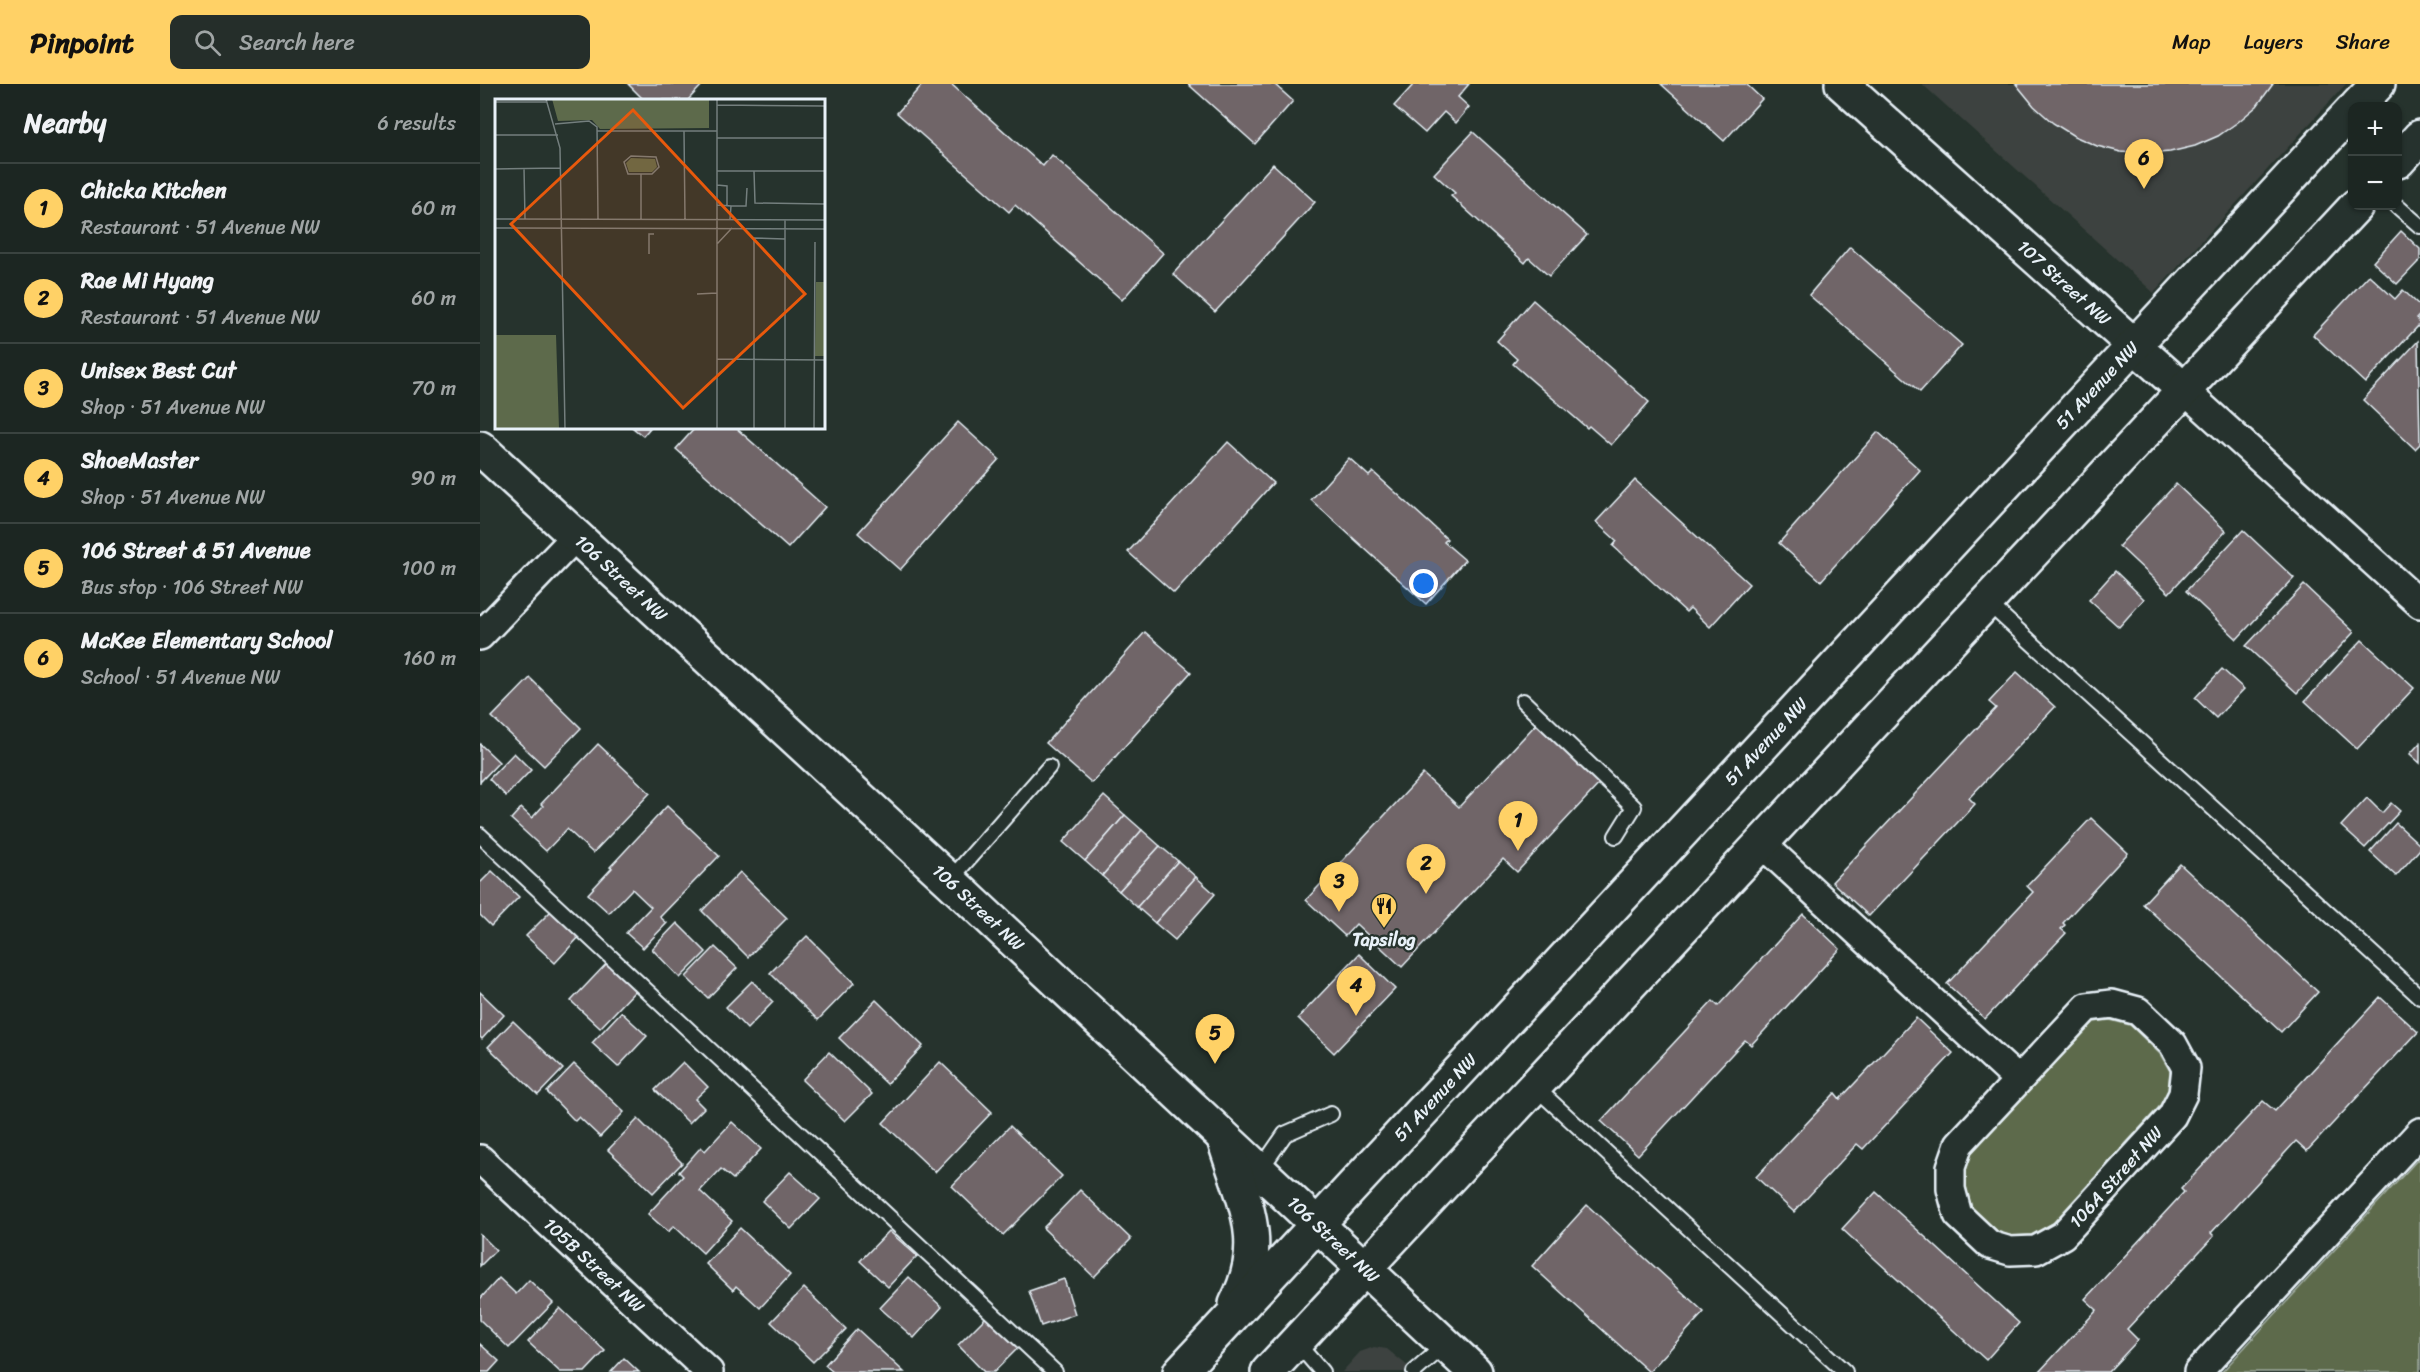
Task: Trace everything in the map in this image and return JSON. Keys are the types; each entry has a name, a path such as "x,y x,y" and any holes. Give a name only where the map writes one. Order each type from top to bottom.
{"main road":[{"name":"107 Street NW","path":"1842,84 2184,390"},
{"path":"2361,102 2378,84"},
{"name":"51 Avenue NW","path":"1180,1372 2348,115"},
{"path":"2402,156 2420,137"},
{"path":"1268,1372 1760,842 2352,210"},
{"name":"106 Street NW","path":"480,448 950,881 1475,1372"},
{"path":"1224,1139 1253,1240 1251,1269 1227,1323"}],"street":[{"name":"107 Street NW","path":"2184,390 2420,604"},
{"path":"480,636 576,536"},
{"path":"1760,842 2018,1080"},
{"name":"106A Street NW","path":"2112,1004 2138,1011 2173,1044 2186,1068 2183,1094 2172,1116 2062,1235 2036,1250 2010,1251 1990,1245 1958,1215 1951,1189 1951,1167 1959,1144 2018,1080 2086,1007 2112,1004"},
{"path":"2198,1372 2420,1132"},
{"name":"105B Street NW","path":"480,1159 709,1372"}],"lane":[{"path":"2402,210 2420,226"},
{"path":"1987,602 2420,997"},
{"path":"1523,701 1634,807 1616,836"},
{"path":"950,881 1049,767"},
{"path":"480,836 1055,1372"},
{"path":"1534,1087 1845,1372"},
{"path":"1260,1171 1285,1134 1331,1114"},
{"path":"1296,1342 1322,1372"},
{"path":"1414,1372 1445,1345"}],"shaded area":[{"path":"1922,84 2346,84 2154,293"},
{"path":"1374,1347 1387,1349 1415,1372 1342,1372 1360,1352"}],"green space":[{"path":"2110,1020 2130,1025 2160,1054 2170,1071 2168,1090 2159,1107 2053,1223 2031,1235 2011,1236 1998,1232 1971,1207 1966,1187 1966,1170 1972,1152 2094,1022"},
{"path":"2420,1157 2420,1372 2222,1372"}],"building":[{"path":"628,84 703,84 689,99 643,99"},
{"path":"923,84 951,84 1043,166 1052,155 1163,253 1122,300 1015,205 1009,212 897,113"},
{"path":"1188,84 1274,84 1293,101 1255,144"},
{"path":"1414,84 1469,84 1458,97 1469,107 1456,123 1444,112 1425,133 1394,106"},
{"path":"1661,84 1746,84 1762,99 1724,141"},
{"path":"2016,84 2273,84 2257,106 2218,136 2195,146 2170,152 2146,154 2121,152 2097,146 2074,136 2053,123 2034,106"},
{"path":"1473,132 1587,235 1549,276 1529,258 1525,263 1451,196 1455,193 1434,174"},
{"path":"1273,164 1315,202 1215,312 1173,274"},
{"path":"2401,231 2420,249 2420,260 2397,284 2373,262"},
{"path":"1850,247 1962,345 1920,392 1809,295"},
{"path":"2369,275 2395,299 2403,290 2420,306 2420,315 2417,318 2420,324 2365,383 2313,335"},
{"path":"1533,300 1649,402 1611,445 1589,426 1587,428 1513,364 1517,359 1497,341"},
{"path":"2418,341 2420,444 2415,449 2363,400"},
{"path":"958,422 999,459 900,570 858,533"},
{"path":"634,429 649,429 643,436"},
{"path":"694,429 737,429 825,507 788,548 676,449"},
{"path":"1878,432 1920,470 1821,581 1779,543"},
{"path":"1228,442 1273,483 1174,593 1128,552"},
{"path":"1349,458 1369,476 1373,472 1447,539 1444,542 1465,560 1426,604 1311,500"},
{"path":"1635,480 1749,584 1710,627 1690,608 1686,612 1613,546 1617,541 1596,522"},
{"path":"2176,484 2226,531 2169,593 2119,546"},
{"path":"2243,530 2294,578 2237,639 2186,591"},
{"path":"2115,571 2144,599 2119,627 2089,600"},
{"path":"2304,585 2354,632 2297,693 2246,646"},
{"path":"1145,632 1191,672 1092,783 1046,743"},
{"path":"2362,640 2414,688 2357,749 2305,701"},
{"path":"2222,669 2244,689 2216,718 2195,698"},
{"path":"2017,672 2055,707 1969,798 1975,804 1869,916 1832,882 1996,708 1989,702"},
{"path":"530,678 581,728 544,766 492,717"},
{"path":"1537,723 1601,782 1517,872 1503,859 1402,967 1356,924 1345,936 1306,900 1423,774 1459,807"},
{"path":"2420,743 2420,763 2410,754"},
{"path":"480,744 499,762 480,782"},
{"path":"598,744 650,793 593,853 567,829 546,851 511,819 521,808 532,818 543,806 541,804"},
{"path":"514,753 531,770 506,796 489,779"},
{"path":"1104,796 1125,815 1085,861 1063,842"},
{"path":"2367,798 2382,813 2391,803 2400,811 2365,848 2341,826"},
{"path":"667,806 719,856 660,917 667,923 643,948 626,933 651,907 632,889 609,913 588,894"},
{"path":"1125,815 1142,830 1102,876 1085,861"},
{"path":"2091,818 2128,853 2063,923 2065,925 2061,929 2066,933 1985,1019 1947,984 2033,892 2027,886"},
{"path":"2396,823 2420,845 2420,849 2396,876 2370,852"},
{"path":"1142,830 1160,846 1119,891 1102,876"},
{"path":"1160,846 1178,861 1137,907 1119,891"},
{"path":"1178,861 1196,877 1155,923 1137,907"},
{"path":"2180,864 2318,992 2281,1032 2143,904"},
{"path":"492,871 519,897 491,926 480,915 480,883"},
{"path":"740,872 787,918 748,957 702,911"},
{"path":"1196,877 1215,894 1175,940 1155,923"},
{"path":"552,910 580,936 555,963 526,936"},
{"path":"1803,914 1840,949 1751,1045 1745,1040 1638,1155 1601,1121 1713,1001 1718,1006"},
{"path":"677,923 706,952 680,978 652,949"},
{"path":"807,936 854,983 818,1020 770,973"},
{"path":"715,947 737,968 708,998 686,977"},
{"path":"1359,954 1395,989 1334,1053 1298,1018"},
{"path":"608,962 636,990 600,1028 571,1001"},
{"path":"752,981 773,1002 747,1029 726,1007"},
{"path":"480,992 504,1015 482,1039 480,1037"},
{"path":"2380,997 2418,1032 2307,1151 2296,1141 2211,1233 2214,1236 2127,1329 2138,1340 2108,1372 2039,1372 2097,1310 2085,1299 2184,1192 2181,1189 2263,1101 2275,1111"},
{"path":"876,1000 923,1046 887,1084 839,1038"},
{"path":"621,1012 647,1036 618,1067 592,1043"},
{"path":"1916,1018 1953,1053 1863,1149 1857,1144 1794,1212 1756,1177 1835,1093 1840,1099"},
{"path":"513,1021 563,1069 538,1095 488,1047"},
{"path":"829,1052 872,1094 845,1121 802,1080"},
{"path":"683,1062 708,1087 695,1099 704,1108 689,1123 655,1090"},
{"path":"940,1062 992,1112 935,1172 883,1123"},
{"path":"574,1064 624,1112 600,1137 579,1117 575,1121 547,1092"},
{"path":"638,1119 682,1163 653,1193 608,1150"},
{"path":"732,1122 761,1149 733,1179 721,1169 700,1191 732,1221 703,1253 674,1226 668,1232 648,1214 683,1176 679,1172 701,1147 705,1151"},
{"path":"1010,1126 1062,1176 1003,1235 952,1186"},
{"path":"790,1172 820,1199 791,1229 762,1201"},
{"path":"1080,1190 1131,1239 1094,1277 1043,1228"},
{"path":"1876,1192 2019,1323 1986,1360 1842,1229"},
{"path":"1587,1205 1704,1312 1649,1372 1532,1266"},
{"path":"740,1228 790,1275 760,1308 736,1286 733,1290 706,1264"},
{"path":"889,1231 917,1256 888,1287 860,1261"},
{"path":"480,1234 496,1250 480,1266"},
{"path":"909,1277 942,1307 914,1338 880,1308"},
{"path":"499,1278 516,1294 529,1280 553,1303 509,1348 480,1320 480,1299"},
{"path":"1064,1279 1075,1314 1041,1326 1029,1291"},
{"path":"804,1288 846,1329 813,1362 771,1322"},
{"path":"560,1308 605,1351 585,1372 560,1372 528,1342"},
{"path":"988,1315 1019,1347 994,1372 984,1372 958,1345"},
{"path":"857,1329 904,1372 833,1372 825,1365"},
{"path":"480,1344 499,1361 489,1372 480,1372"},
{"path":"624,1358 639,1372 611,1372"}],"place":[{"name":"McKee Elementary School","path":"2144,189"},
{"name":"Chicka Kitchen","path":"1518,851"},
{"name":"Rae Mi Hyang","path":"1426,894"},
{"name":"Unisex Best Cut","path":"1339,912"},
{"name":"Tapsilog","path":"1384,929"},
{"name":"ShoeMaster","path":"1356,1016"},
{"name":"106 Street & 51 Avenue","path":"1215,1064"}]}
